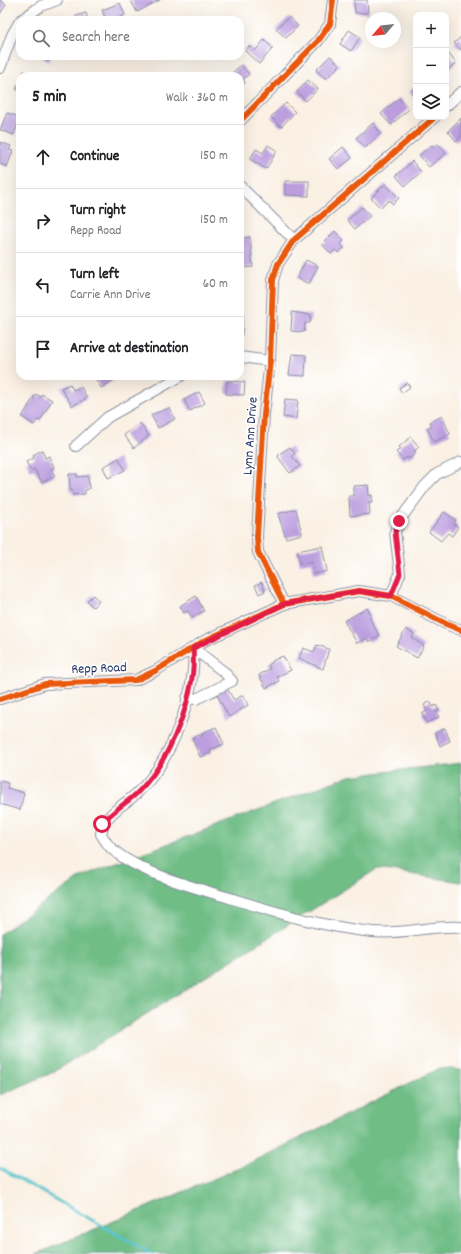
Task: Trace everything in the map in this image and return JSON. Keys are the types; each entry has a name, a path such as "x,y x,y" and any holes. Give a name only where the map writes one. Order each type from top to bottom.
{"street":[{"path":"27,16 41,6 57,0"},
{"path":"244,117 318,41 330,24 333,0"},
{"path":"0,68 16,28"},
{"path":"449,103 461,92"},
{"name":"Lynn Ann Drive","path":"284,604 258,552 257,537 264,414 270,361 274,280 278,264 294,240 432,120"},
{"path":"244,190 294,240"},
{"path":"244,358 270,361"},
{"path":"76,446 108,417 174,380"},
{"path":"391,596 400,574 395,532 399,521 425,486 437,474 461,462"},
{"name":"Repp Road","path":"0,699 45,684 136,680 155,671 193,648 284,604 359,591 391,596 461,630"},
{"path":"193,648 194,666 187,698 175,737 163,761 138,792 108,816 102,824 101,834 112,849 150,871 182,884 331,926 375,932 406,932 435,928 461,927"},
{"path":"187,698 196,699 232,681 224,672 193,648"}],"green space":[{"path":"461,763 461,882 377,869 54,1072 0,1095 0,934 82,876 349,776"},
{"path":"440,1068 461,1070 461,1254 36,1254 244,1166"}],"building":[{"path":"0,0 6,5 0,14"},
{"path":"160,0 137,12 131,1"},
{"path":"354,0 367,0 368,12 355,13"},
{"path":"120,3 125,15 104,16 102,10"},
{"path":"86,13 87,16 76,16"},
{"path":"289,17 298,26 286,38 276,29"},
{"path":"349,30 360,37 351,51 340,44"},
{"path":"461,37 461,50 454,43"},
{"path":"264,40 273,48 259,64 245,51 249,46 255,51"},
{"path":"449,54 456,63 449,69"},
{"path":"330,56 340,65 326,79 316,70"},
{"path":"241,65 249,74 244,79 244,72 233,72"},
{"path":"308,80 318,89 306,101 297,92"},
{"path":"399,98 409,109 391,125 381,114"},
{"path":"286,103 295,112 281,127 271,117"},
{"path":"7,113 16,116 16,129 14,135 0,130"},
{"path":"461,118 461,137 456,141 448,131"},
{"path":"373,123 381,133 365,148 356,138"},
{"path":"0,142 11,146 9,150 13,151 7,167 0,164"},
{"path":"438,144 446,153 429,167 419,155 432,145 434,147"},
{"path":"268,145 277,151 266,169 250,159 256,149 263,153"},
{"path":"343,147 352,158 338,169 329,159"},
{"path":"412,161 421,172 405,186 396,176"},
{"path":"285,181 309,181 309,196 285,195"},
{"path":"385,184 399,198 393,204 389,200 381,208 371,198"},
{"path":"362,207 370,216 355,229 347,220"},
{"path":"335,231 344,241 341,244 344,248 338,253 335,250 331,254 322,244"},
{"path":"250,237 253,267 244,268 244,238"},
{"path":"306,260 318,266 309,284 297,278"},
{"path":"292,312 311,315 310,323 305,323 304,332 291,331"},
{"path":"292,354 306,355 305,376 289,375"},
{"path":"96,380 114,380 101,388"},
{"path":"227,381 245,382 244,395 226,394"},
{"path":"407,383 410,387 402,393 399,388"},
{"path":"70,384 73,390 81,387 87,398 72,406 61,388"},
{"path":"199,392 205,403 190,411 184,400"},
{"path":"36,394 40,397 42,394 52,400 40,421 37,420 34,425 22,417"},
{"path":"285,399 298,400 296,419 283,417"},
{"path":"169,408 175,419 158,428 151,415"},
{"path":"442,416 450,434 434,442 427,428 432,426 430,422"},
{"path":"140,423 149,436 134,448 124,435"},
{"path":"411,437 419,447 414,451 416,453 409,459 407,457 403,460 396,452 401,449 399,447"},
{"path":"290,447 295,453 292,456 300,466 290,473 278,457 279,454"},
{"path":"42,450 45,458 49,456 54,467 51,469 55,476 42,482 34,469 31,471 26,462 34,458 33,455"},
{"path":"119,458 125,470 108,478 103,467"},
{"path":"69,474 77,474 77,477 88,476 89,489 85,490 85,494 73,495 72,490 70,490"},
{"path":"368,485 369,496 372,495 372,503 369,503 370,514 350,516 349,496 354,496 354,486"},
{"path":"296,509 302,534 286,538 278,514"},
{"path":"444,512 456,520 454,524 458,527 452,536 448,533 441,541 429,532"},
{"path":"322,546 327,571 314,574 312,562 300,564 297,551"},
{"path":"262,582 265,591 259,594 255,585"},
{"path":"93,595 99,601 93,607 87,601"},
{"path":"196,596 204,611 192,618 188,611 184,613 180,606"},
{"path":"367,608 371,616 369,617 379,636 369,642 367,638 357,643 344,621"},
{"path":"406,629 414,634 412,638 424,646 417,658 396,646"},
{"path":"317,645 329,649 323,669 299,658 303,648 314,652"},
{"path":"283,656 291,670 277,677 279,681 266,688 259,675 270,669 268,665 273,662 272,661"},
{"path":"226,687 234,700 243,695 248,705 229,717 216,693"},
{"path":"430,701 433,707 436,705 439,710 436,712 439,717 427,723 422,714 427,711 424,705"},
{"path":"216,727 224,744 210,750 211,753 200,757 192,738 199,735 200,737 203,735 202,733"},
{"path":"445,728 450,741 440,746 435,733"},
{"path":"0,781 8,783 7,788 24,793 20,810 0,804"}],"waterway":[{"path":"0,1168 152,1254"}],"cycle path":[{"path":"244,117 318,41 330,24 333,0"},
{"path":"284,604 258,552 257,537 264,414 270,361 273,280 278,264 294,240 432,120"},
{"path":"0,699 45,684 136,680 155,671 204,641 284,604 359,591 391,596 461,630"}],"route":[{"path":"102,824 108,816 138,792 152,777 166,756 175,737 187,698 194,666 193,648 204,641 284,604 359,591 391,596 400,574 395,532 399,521"}]}
